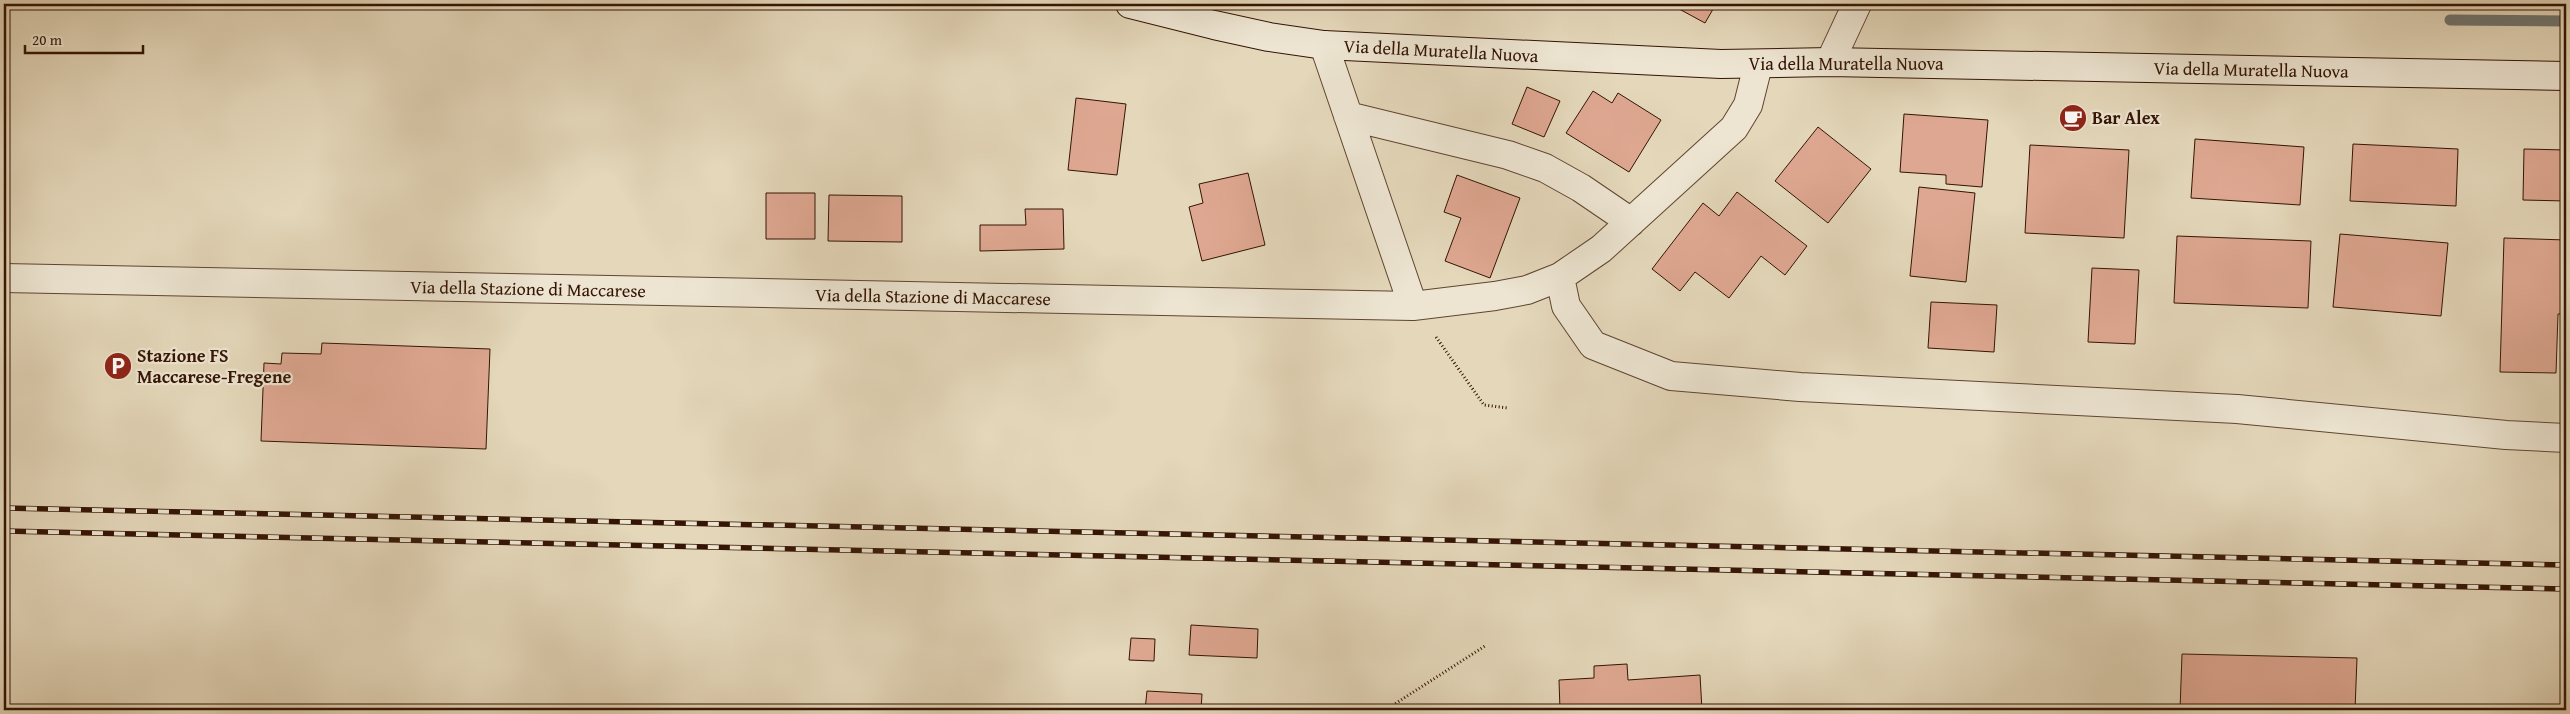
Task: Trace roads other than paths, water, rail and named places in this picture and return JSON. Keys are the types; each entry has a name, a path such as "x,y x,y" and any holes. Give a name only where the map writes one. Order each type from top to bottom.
{"street":[{"name":"Via della Muratella Nuova","path":"1130,4 1232,29 1324,45 1758,65 1830,62 2566,76"},
{"path":"1830,62 1857,4"},
{"path":"1324,45 1413,306"},
{"name":"Via della Stazione di Maccarese","path":"4,278 1413,306 1527,290 1560,277 1588,260 1734,128 1748,105 1758,65"},
{"path":"1348,116 1508,155 1545,168 1581,188 1631,222"},
{"path":"1560,277 1566,306 1593,345 1672,376 1800,387 2238,409 2506,436 2566,438"}],"waterway":[{"path":"2450,20 2566,21"}],"railway":[{"path":"4,508 2566,565"},
{"path":"4,531 2566,589"}],"place":[{"name":"Bar Alex","path":"2073,118"},
{"name":"Stazione FS Maccarese-Fregene","path":"118,366"}]}
